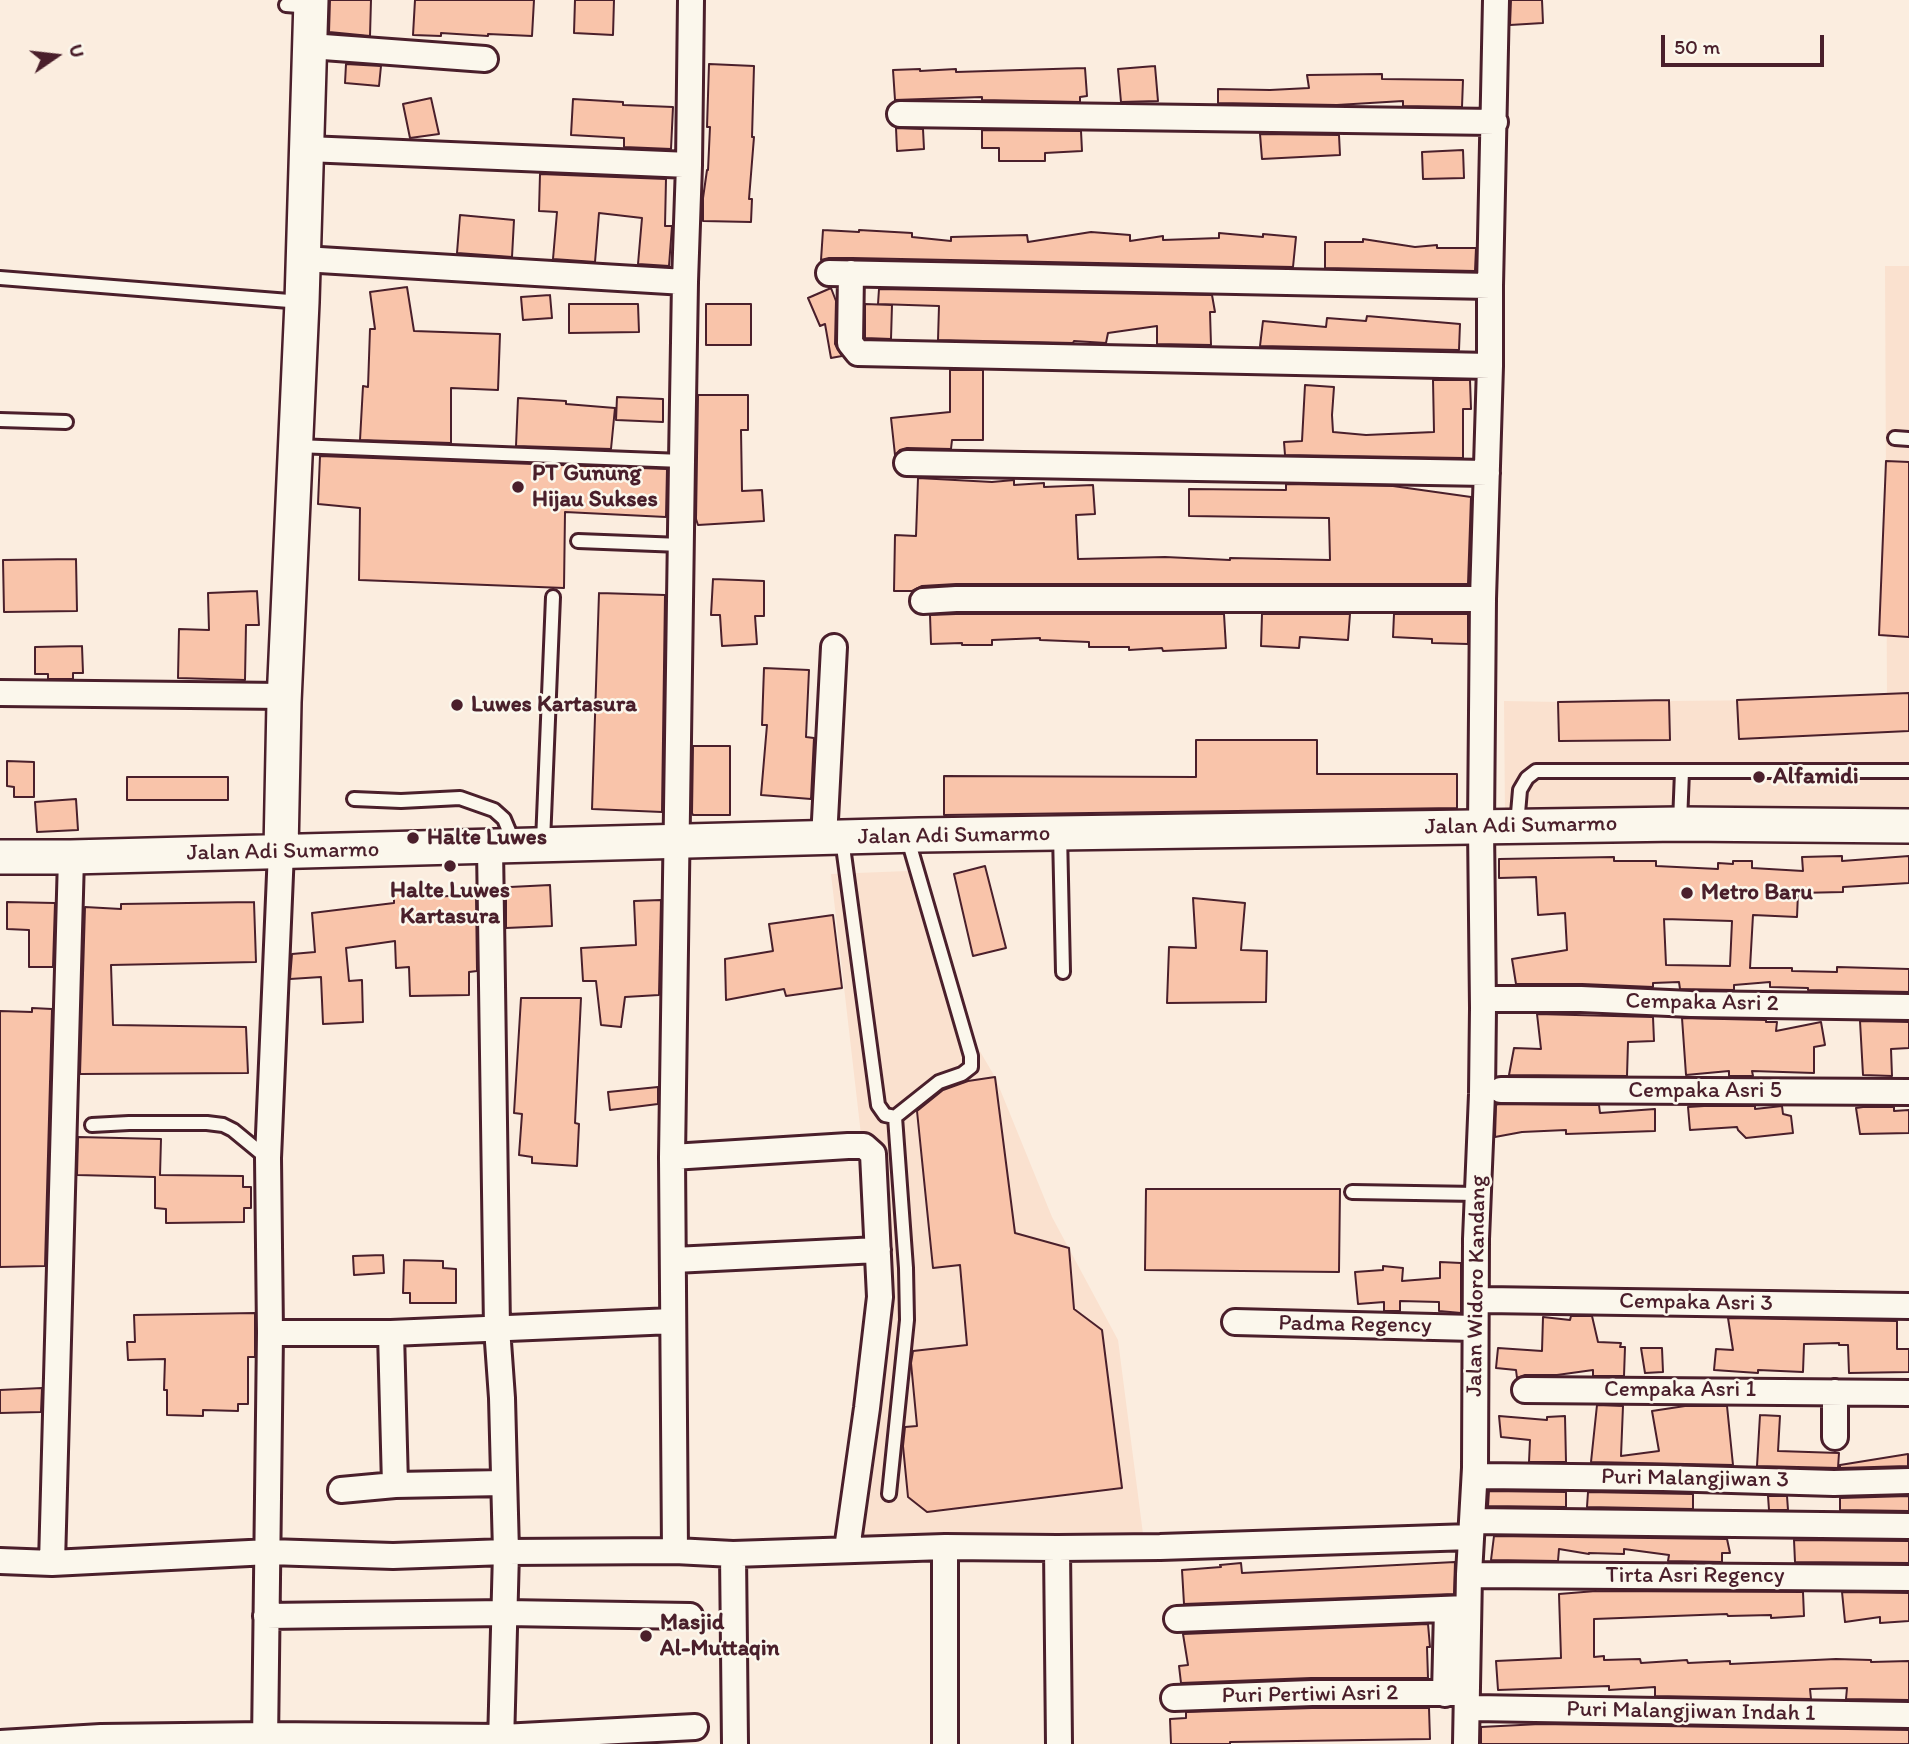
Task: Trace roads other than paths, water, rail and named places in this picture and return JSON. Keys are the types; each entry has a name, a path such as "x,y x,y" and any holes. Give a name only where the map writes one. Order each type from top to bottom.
{"main road":[{"path":"281,851 284,696 302,302 310,46 303,4"},
{"name":"Jalan Adi Sumarmo","path":"0,857 71,858 922,835 1680,824 1909,826"}],"street":[{"path":"675,1552 673,1157 676,843 691,0"},
{"name":"Jalan Widoro Kandang","path":"1466,1744 1457,1609 1472,1529 1475,1468 1474,1328 1483,1008 1483,599 1496,0"},
{"path":"310,46 485,59"},
{"path":"901,114 1495,122"},
{"path":"307,149 689,165"},
{"path":"303,259 685,282"},
{"path":"1490,285 840,273 850,343 858,353 1490,366"},
{"path":"907,463 1487,473"},
{"path":"923,601 1483,599"},
{"path":"833,839 834,648"},
{"path":"0,694 284,696"},
{"path":"501,1740 506,1552 502,1398 497,1328 516,847"},
{"path":"265,1740 269,1552 268,1158 281,851"},
{"path":"52,1563 71,858"},
{"name":"Cempaka Asri 2","path":"1496,999 1909,1007"},
{"name":"Cempaka Asri 5","path":"1501,1090 1909,1092"},
{"path":"673,1157 864,1146 873,1154 880,1297 847,1549"},
{"path":"674,1260 878,1250"},
{"name":"Cempaka Asri 3","path":"1484,1300 1909,1306"},
{"path":"270,1333 391,1333 673,1321"},
{"name":"Padma Regency","path":"1235,1322 1474,1328"},
{"path":"391,1333 395,1485"},
{"name":"Cempaka Asri 1","path":"1525,1390 1909,1393"},
{"path":"1835,1392 1835,1437"},
{"name":"Puri Malangjiwan 3","path":"1481,1476 1834,1483 1909,1481"},
{"path":"341,1490 395,1485 503,1483"},
{"path":"0,1561 52,1563 269,1552 393,1556 506,1552 733,1554 945,1547 1160,1547 1472,1529 1909,1526"},
{"path":"945,1547 945,1744"},
{"path":"1057,1548 1059,1744"},
{"path":"733,1554 735,1744"},
{"name":"Tirta Asri Regency","path":"1480,1575 1909,1578"},
{"path":"1177,1619 1457,1609"},
{"path":"267,1616 506,1613 690,1616"},
{"name":"Puri Pertiwi Asri 2","path":"1174,1698 1312,1693 1461,1699"},
{"name":"Puri Malangjiwan Indah 1","path":"1461,1699 1909,1715"},
{"path":"0,1743 101,1737 501,1740 695,1727"}],"lane":[{"path":"0,278 302,302"},
{"path":"0,420 66,422"},
{"path":"1895,438 1909,439"},
{"path":"295,446 682,461"},
{"path":"578,541 681,545"},
{"path":"516,847 553,597"},
{"path":"1517,826 1520,790 1527,778 1536,771 1909,771"},
{"path":"1680,824 1682,771"},
{"path":"355,799 401,801 460,798 494,810 505,819 516,847"},
{"path":"1060,833 1062,972"},
{"path":"833,839 878,1105 885,1115 895,1116 939,1082 962,1074 971,1067 971,1056 922,835"},
{"path":"889,1494 907,1320 895,1116"},
{"path":"92,1125 223,1125 268,1158"},
{"path":"1352,1192 1479,1194"}],"place":[{"name":"PT Gunung Hijau Sukses","path":"518,487"},
{"name":"Luwes Kartasura","path":"457,705"},
{"name":"Alfamidi","path":"1759,777"},
{"name":"Halte Luwes","path":"413,838"},
{"name":"Halte Luwes Kartasura","path":"450,866"},
{"name":"Metro Baru","path":"1687,893"},
{"name":"Masjid Al-Muttaqin","path":"646,1636"}]}
